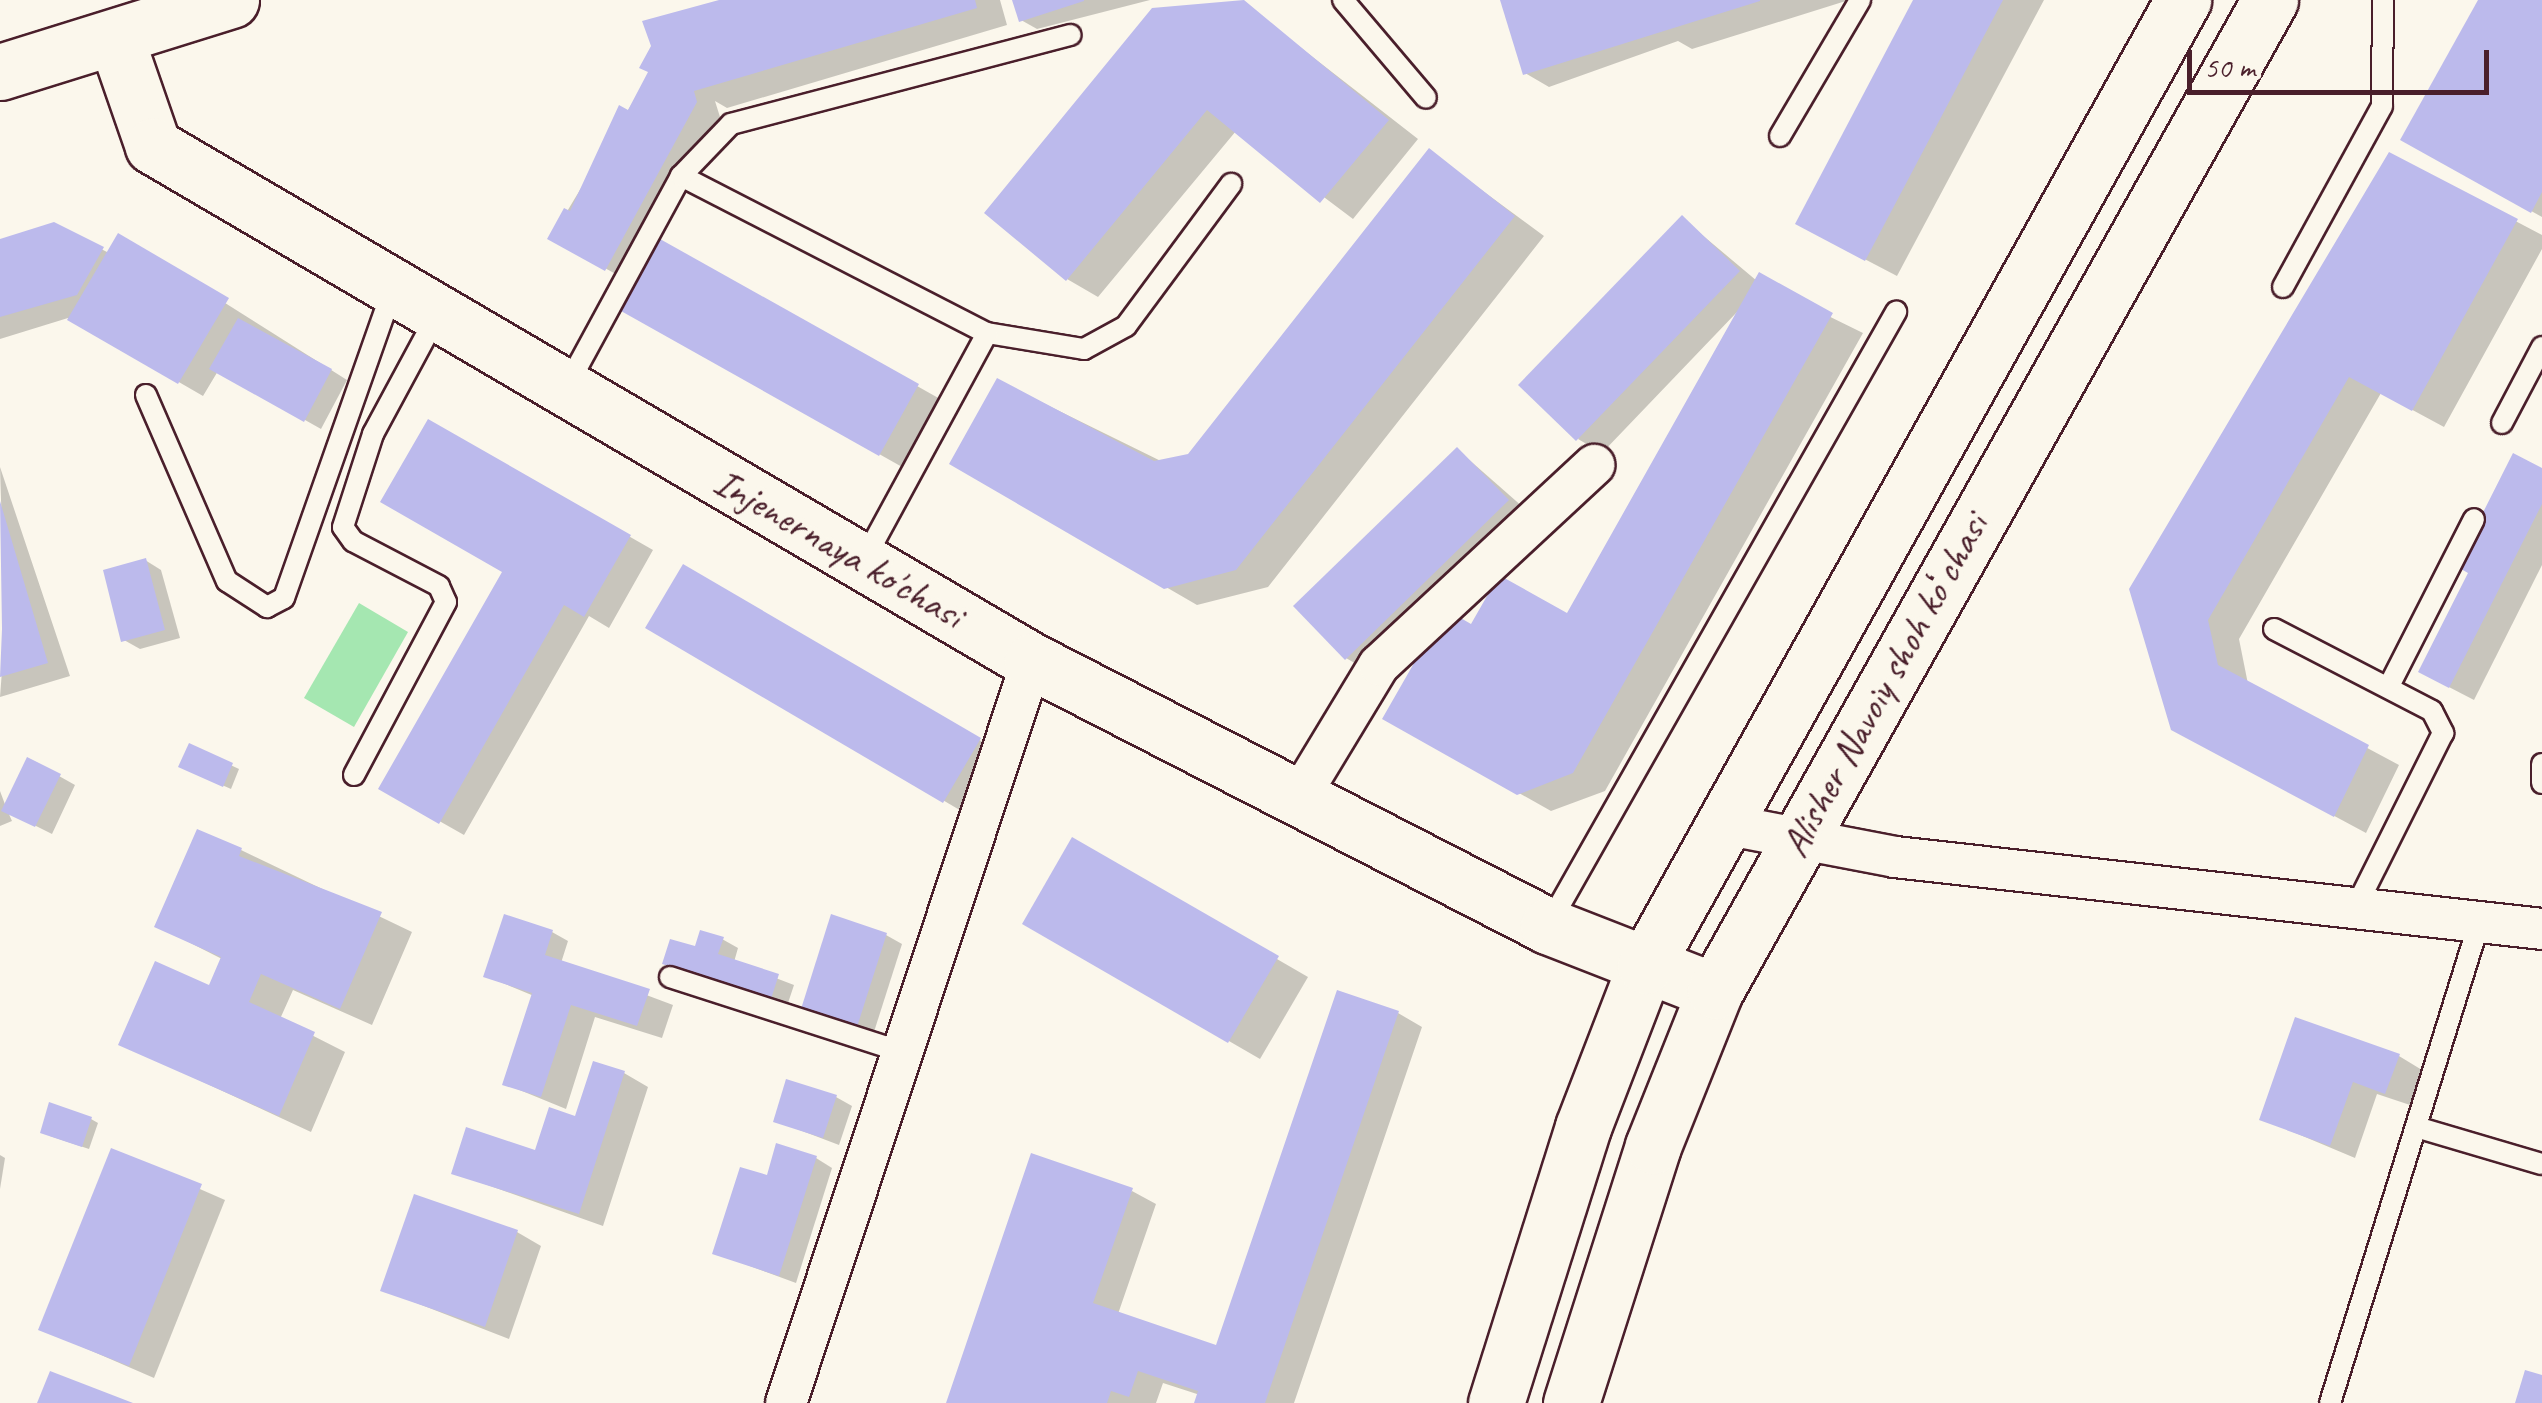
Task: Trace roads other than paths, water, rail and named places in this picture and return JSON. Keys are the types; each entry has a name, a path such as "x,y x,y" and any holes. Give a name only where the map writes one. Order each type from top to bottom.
{"main road":[{"path":"3,61 116,39 230,0"},
{"name":"Alisher Navoiy shoh koʻchasi","path":"1496,1403 1583,1127 1646,966 2183,0"},
{"name":"Alisher Navoiy shoh koʻchasi","path":"1570,1403 1652,1146 1715,991 2270,0"},
{"name":"Injenernaya ko'chasi","path":"116,39 153,146 1032,661 1548,926 1715,991"}],"street":[{"path":"1299,797 1379,665 1594,465"},
{"path":"786,1403 1032,661"},
{"path":"1724,824 1895,857 2353,913 2542,928"}],"lane":[{"path":"1343,0 1426,98"},
{"path":"1780,136 1860,0"},
{"path":"2283,287 2382,106 2384,0"},
{"path":"566,388 680,176 731,124 1071,34"},
{"path":"680,176 987,333 1084,350 1126,326 1231,184"},
{"path":"146,395 227,581 267,607 284,598 416,300"},
{"path":"354,776 446,602 439,586 353,541 343,527 416,300"},
{"path":"1548,926 1896,312"},
{"path":"862,562 987,333"},
{"path":"2502,423 2542,347"},
{"path":"2388,686 2474,519"},
{"path":"2274,629 2432,711 2443,733 2353,913"},
{"path":"2542,764 2542,783"},
{"path":"2330,1403 2479,923"},
{"path":"670,977 902,1052"},
{"path":"2416,1127 2542,1164"}]}
